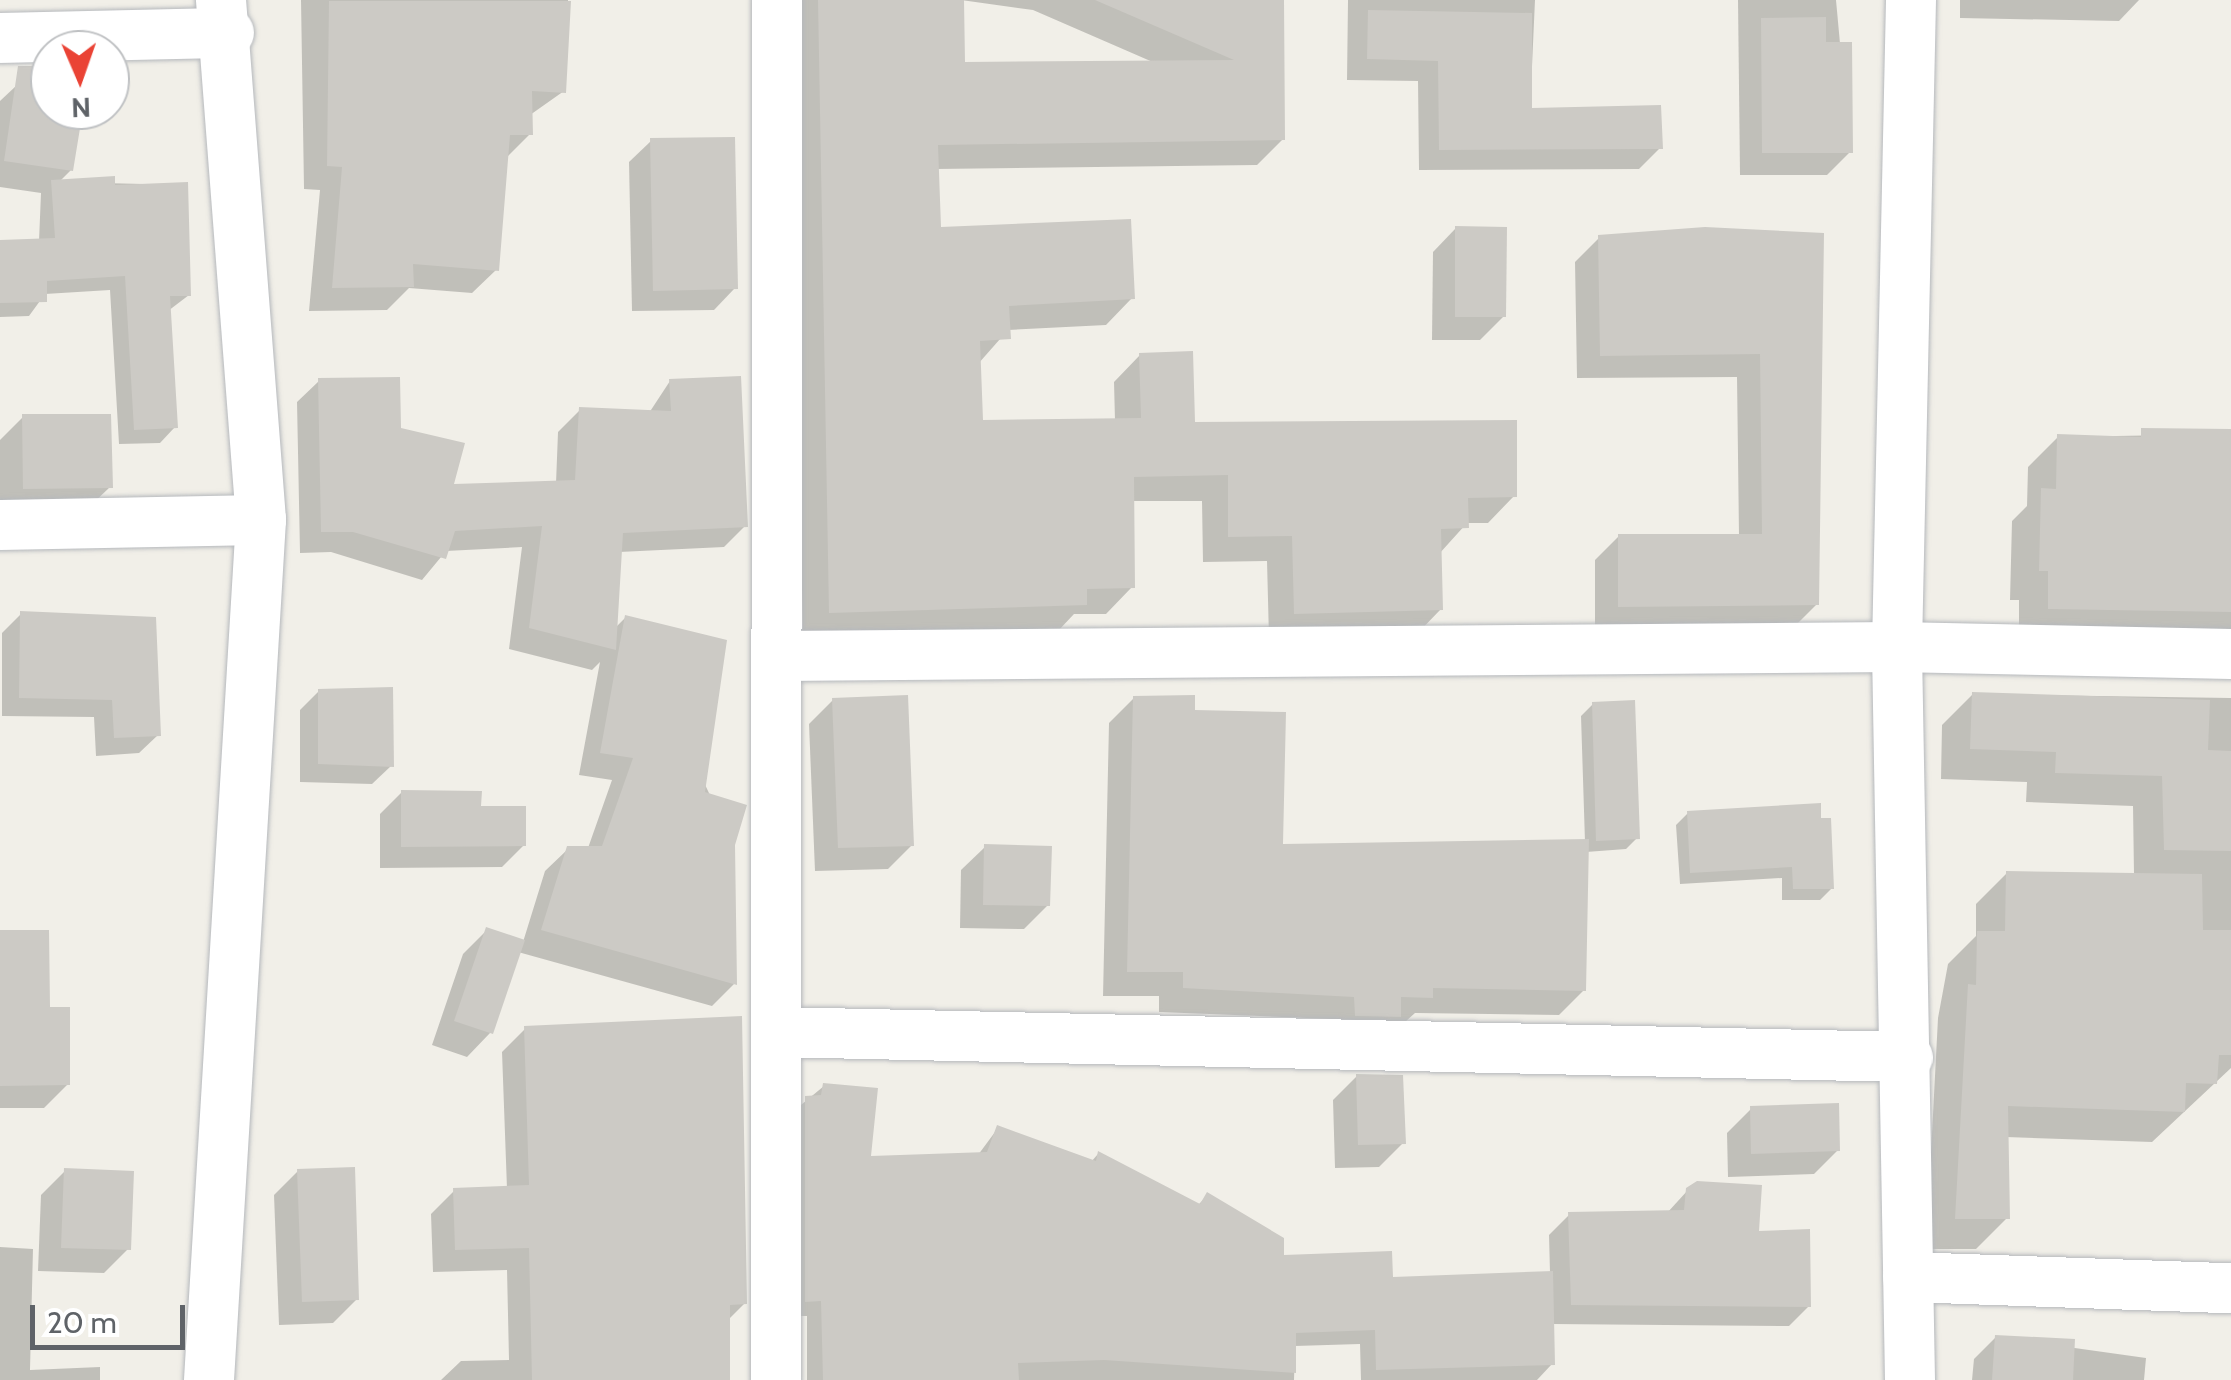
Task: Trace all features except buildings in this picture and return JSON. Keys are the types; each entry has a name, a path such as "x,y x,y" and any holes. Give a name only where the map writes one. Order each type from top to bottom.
{"street":[{"path":"776,1380 780,656 777,0"},
{"path":"1910,1380 1908,1057 1898,647 1911,0"},
{"path":"0,38 225,16 262,520 208,1380"},
{"path":"0,525 262,520"},
{"path":"780,656 1898,647 2231,654"},
{"path":"776,1032 1908,1057"},
{"path":"1908,1277 2231,1288"}]}
